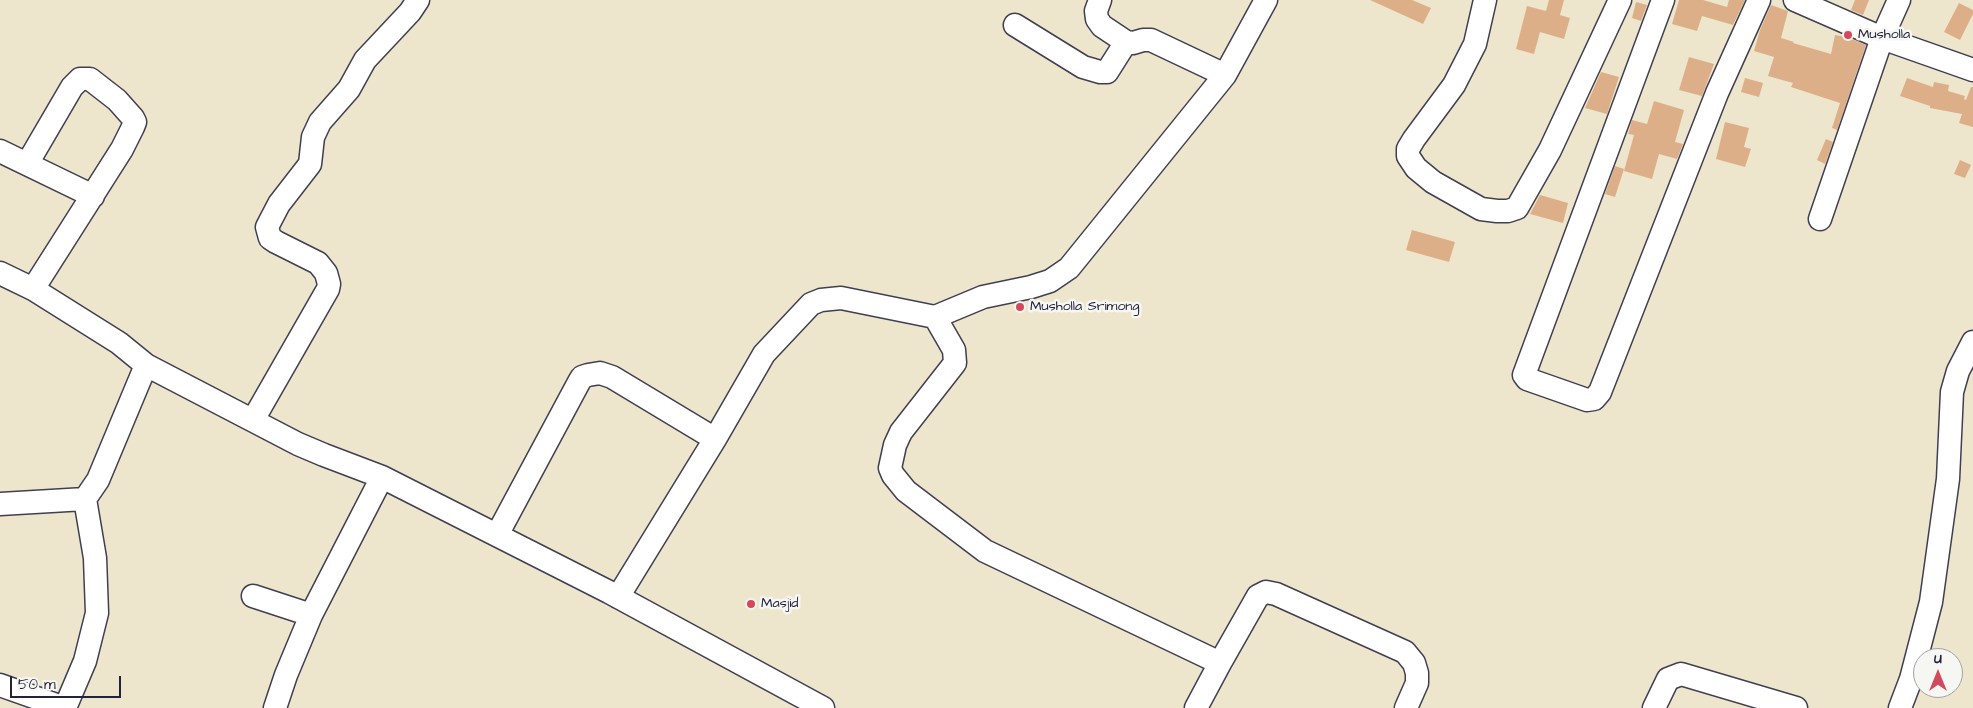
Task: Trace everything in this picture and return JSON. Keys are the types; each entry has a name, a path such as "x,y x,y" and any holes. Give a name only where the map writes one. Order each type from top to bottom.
{"street":[{"path":"253,420 328,289 329,284 326,273 318,263 270,238 267,227 279,204 310,164 313,137 320,122 350,89 366,60 418,0"},
{"path":"1100,0 1096,11 1097,19 1102,26 1126,42 1133,43 1151,40 1225,75"},
{"path":"618,597 715,439 764,354 811,304 820,300 841,298 935,317 983,297 1050,281 1069,268 1225,75 1266,0"},
{"path":"1485,0 1474,44 1454,85 1414,139 1408,149 1408,156 1416,168 1433,182 1481,209 1508,211 1517,208 1550,150 1620,0"},
{"path":"1663,0 1524,376 1527,379 1587,400 1594,399 1600,392 1717,93 1759,0"},
{"path":"1795,0 1882,38 1973,70"},
{"path":"1820,218 1882,38 1899,0"},
{"path":"1015,25 1084,67 1100,72 1107,72 1126,42"},
{"path":"27,164 72,87 80,79 90,79 117,100 134,122 122,149 33,289"},
{"path":"0,151 93,196"},
{"path":"0,273 33,289 118,343 146,365 324,455 382,476 618,597 824,708"},
{"path":"935,317 954,350 955,363 902,432 895,445 890,468 893,475 906,491 985,551 1220,662"},
{"path":"1900,708 1916,664 1931,602 1948,479 1952,392 1958,371 1973,342"},
{"path":"0,685 65,708 85,660 97,613 95,558 85,499 98,480 146,365"},
{"path":"497,535 582,377 600,373 612,377 715,439"},
{"path":"275,708 286,675 311,615 382,476"},
{"path":"0,504 85,499"},
{"path":"1196,708 1258,596 1261,593 1271,592 1405,652 1414,663 1418,673 1417,683 1406,708"},
{"path":"253,596 311,615"},
{"path":"1654,708 1668,680 1681,674 1796,708"}],"building":[{"path":"1370,0 1412,0 1431,8 1423,24"},
{"path":"1549,0 1564,0 1560,15 1570,18 1564,39 1540,32 1534,54 1516,49 1527,6 1546,11"},
{"path":"1679,0 1703,0 1727,7 1729,0 1745,0 1733,25 1702,16 1697,31 1672,24"},
{"path":"1855,0 1869,0 1863,15 1851,10"},
{"path":"1636,2 1647,5 1641,21 1632,18"},
{"path":"1959,3 1973,10 1973,14 1960,40 1944,32"},
{"path":"1771,5 1788,11 1781,38 1831,54 1835,35 1847,37 1866,45 1837,130 1832,128 1840,103 1791,87 1793,83 1768,76 1774,57 1754,51 1760,30"},
{"path":"1689,57 1714,64 1702,96 1679,90"},
{"path":"1601,72 1619,77 1607,114 1585,108"},
{"path":"1745,78 1763,83 1759,97 1741,92"},
{"path":"1907,78 1933,87 1934,82 1949,85 1948,91 1965,96 1964,99 1966,100 1971,87 1973,87 1973,127 1959,123 1962,114 1930,108 1930,106 1900,96"},
{"path":"1654,101 1684,110 1675,142 1683,144 1677,159 1659,154 1652,179 1624,171 1634,135 1628,134 1632,120 1647,124"},
{"path":"1725,122 1749,128 1744,147 1751,149 1745,167 1716,159"},
{"path":"1826,139 1833,142 1825,164 1817,160"},
{"path":"1960,160 1971,165 1965,178 1954,174"},
{"path":"1615,166 1624,169 1615,197 1605,194"},
{"path":"1540,195 1568,203 1563,223 1530,214"},
{"path":"1412,230 1455,242 1449,262 1406,250"}],"place":[{"name":"Musholla","path":"1848,35"},
{"name":"Musholla Srimong","path":"1020,307"},
{"name":"Masjid","path":"751,604"}]}
